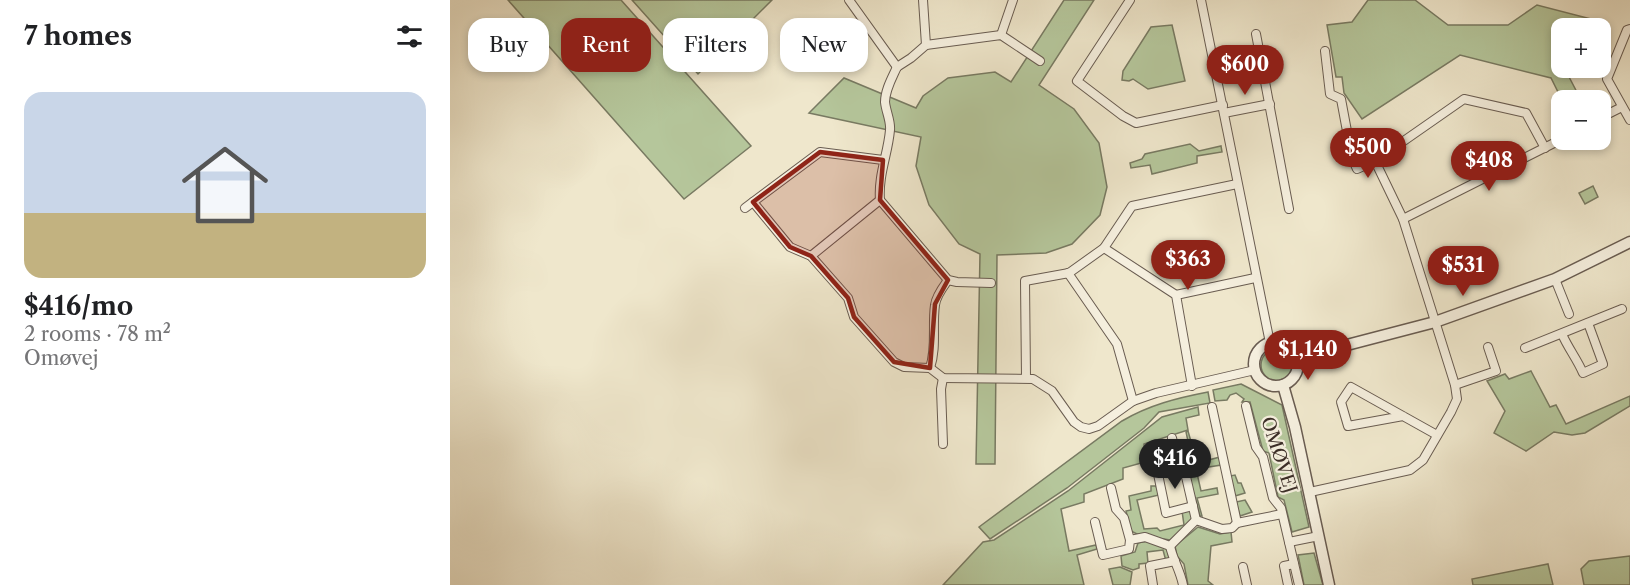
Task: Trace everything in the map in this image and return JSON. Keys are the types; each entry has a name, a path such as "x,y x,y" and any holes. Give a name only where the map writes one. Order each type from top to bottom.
{"street":[{"path":"849,0 897,67"},
{"path":"924,0 926,45"},
{"path":"1001,35 1013,0"},
{"path":"1130,0 1077,81 1123,116 1136,123 1270,104"},
{"path":"1201,0 1255,278 1270,343"},
{"path":"1630,29 1627,30 1607,79 1630,120"},
{"path":"1256,34 1289,209"},
{"path":"991,283 948,280 880,200 879,189 883,160 890,129 885,101 886,92 897,67 926,45 1001,35 1040,61"},
{"path":"1325,51 1330,94 1341,99 1352,158 1357,169 1375,161 1464,99 1526,113 1545,148"},
{"path":"1611,112 1622,106"},
{"path":"1403,219 1551,145"},
{"path":"745,208 820,152 883,160"},
{"path":"1310,492 1410,470 1423,460 1457,399 1455,386 1403,219 1375,161"},
{"path":"1026,378 1025,280 1068,273 1104,248 1132,206 1237,184"},
{"path":"811,256 880,200"},
{"path":"753,202 790,247 811,256 848,298 854,317 894,362 904,367 930,368 944,378 1026,378 1040,381 1047,386 1074,422 1081,427 1089,429 1104,423 1133,401 1156,393 1255,370"},
{"path":"1297,358 1435,322 1555,279 1630,242"},
{"path":"1104,248 1176,295 1255,278"},
{"path":"1068,273 1117,344 1133,401"},
{"path":"1555,279 1569,314"},
{"path":"930,368 934,356 935,304 948,280"},
{"path":"1176,295 1192,386"},
{"path":"1525,348 1622,309"},
{"path":"1562,334 1583,373 1603,364 1588,323"},
{"path":"1270,343 1286,344 1297,358 1296,374 1284,385 1267,384 1260,379 1255,370 1256,355 1261,348 1270,343"},
{"path":"1455,386 1496,371 1488,347"},
{"path":"944,378 941,389 944,444"},
{"path":"1284,385 1310,492 1329,585"},
{"path":"1403,416 1348,426 1341,402 1351,387 1403,416 1437,435"},
{"name":"OMØVEJ","path":"1246,406 1257,447 1263,457 1273,498 1281,508 1299,585"},
{"path":"1212,407 1237,524"},
{"path":"1170,546 1196,520 1184,468 1178,462 1172,438"},
{"path":"1158,474 1166,513 1192,506"},
{"path":"1095,522 1103,555 1129,549 1130,540 1124,518 1116,509 1111,488"},
{"name":"OMØVEJ","path":"1196,520 1222,529 1282,514"},
{"path":"1289,542 1318,536"},
{"path":"1130,540 1145,537 1170,546"},
{"path":"1170,546 1179,567 1183,585"},
{"path":"1153,585 1150,566 1175,561"},
{"name":"OMØVEJ","path":"1288,585 1284,566 1294,564"},
{"path":"1243,567 1247,585"}],"highlighted area":[{"path":"820,152 883,160 880,200 948,280 935,304 930,368 894,362 854,317 848,298 811,256 790,247 753,202"}],"green space":[{"path":"508,0 621,0 637,18 561,18 561,60 549,46 549,18 524,18"},
{"path":"632,0 772,0 754,18 663,18 663,35 651,21 651,18 648,18"},
{"path":"1064,0 1094,0 1039,85 1074,109 1099,143 1107,187 1100,215 1072,244 1046,253 997,255 995,464 976,464 980,254 959,244 929,205 916,166 921,137 809,113 844,78 916,108 923,96 948,78 995,72 1011,82"},
{"path":"1368,0 1415,0 1448,25 1508,25 1537,5 1587,18 1551,18 1551,78 1460,55 1362,119 1344,93 1342,77 1336,77 1327,25 1352,22"},
{"path":"1172,25 1185,81 1148,89 1133,79 1122,80 1123,71 1151,27"},
{"path":"651,34 663,47 663,72 685,72 751,146 684,199 572,72 651,72"},
{"path":"1551,78 1570,78 1576,90 1557,90"},
{"path":"1190,144 1199,151 1221,146 1222,152 1197,156 1197,163 1152,174 1150,165 1131,168 1130,163 1142,159 1145,154"},
{"path":"1593,186 1598,197 1585,204 1579,193"},
{"path":"1277,349 1288,354 1293,365 1288,376 1277,381 1266,376 1261,365 1266,354"},
{"path":"1531,371 1550,407 1556,405 1566,424 1630,396 1630,406 1585,433 1572,435 1554,432 1526,451 1494,433 1505,411 1487,381 1505,374 1509,379"},
{"path":"1241,384 1282,405 1309,527 1292,532 1284,500 1278,497 1269,453 1263,451 1250,402 1242,402 1244,399 1236,393 1230,395 1227,400 1215,401 1213,390"},
{"path":"1208,392 1210,403 1159,412 1144,428 1067,488 990,539 979,527 1122,421 1164,403"},
{"path":"1198,407 1199,415 1186,418 1188,430 1144,444 1145,462 1123,468 1123,479 1084,494 1084,502 1061,509 1069,551 1096,545 1097,549 1077,555 1084,585 943,585 983,542 994,540 1068,491 1162,417"},
{"path":"1188,431 1197,463 1220,457 1221,465 1196,469 1201,491 1217,488 1218,494 1197,498 1202,516 1200,516 1186,465 1193,464 1186,432"},
{"path":"1235,475 1245,493 1235,496 1230,476"},
{"path":"1151,486 1156,486 1159,495 1137,500 1144,529 1157,528 1160,531 1184,525 1182,511 1191,509 1193,519 1170,540 1139,535 1131,531 1126,511 1131,510 1129,496 1151,491"},
{"path":"1245,500 1252,512 1240,516 1236,502"},
{"path":"1198,527 1220,534 1231,532 1232,542 1211,546 1208,581 1213,585 1188,585 1184,564 1177,556 1175,546"},
{"path":"1147,541 1167,548 1169,558 1166,561 1163,550 1147,552 1148,563 1139,564 1139,568 1133,570 1122,566 1121,556 1135,552 1138,543"},
{"path":"1314,553 1323,585 1304,585 1298,555"},
{"path":"1630,556 1630,585 1584,585 1581,569 1589,561"},
{"path":"1548,564 1553,585 1473,585 1472,579"},
{"path":"1120,567 1132,572 1130,585 1113,585 1109,569"}]}
